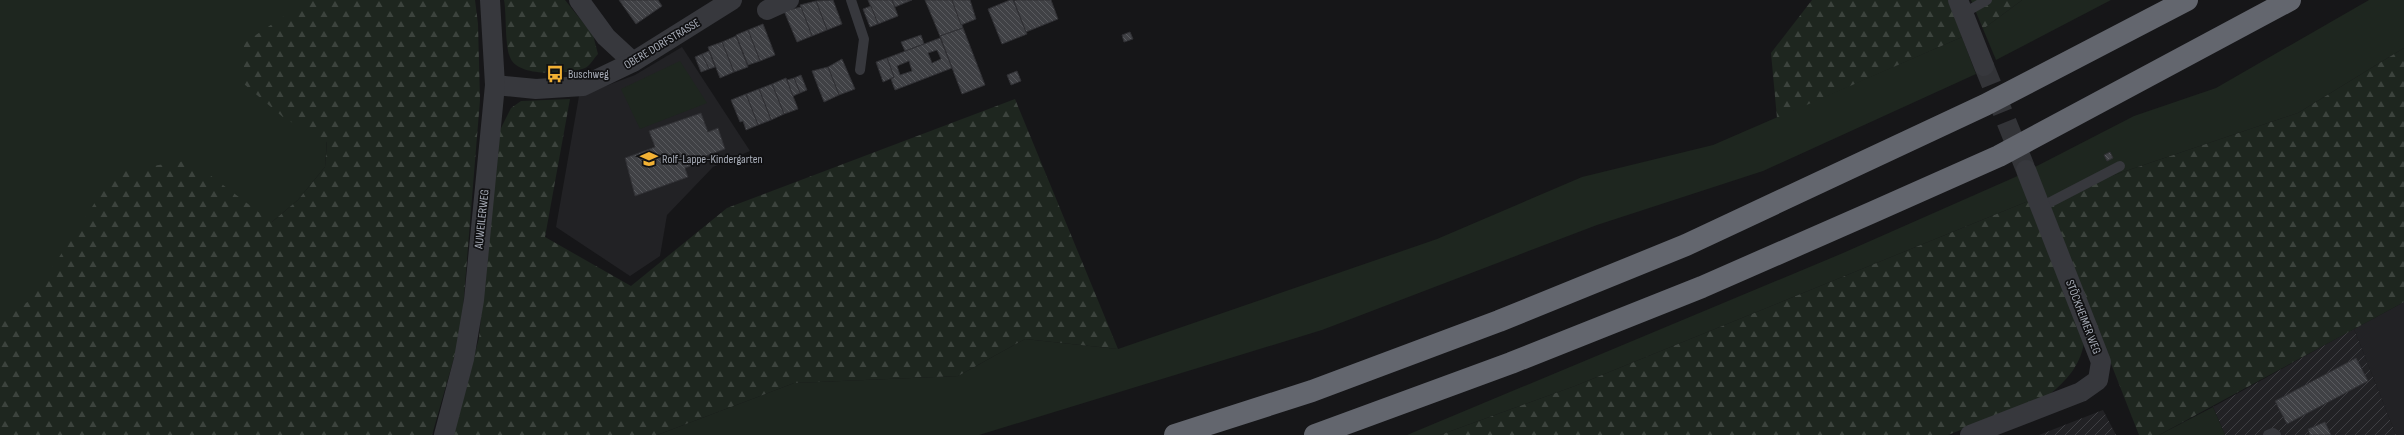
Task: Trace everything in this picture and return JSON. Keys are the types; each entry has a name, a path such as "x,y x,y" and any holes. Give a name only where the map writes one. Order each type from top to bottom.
{"highway":[{"path":"1175,435 1334,383 1500,321 1686,245 1985,105 2187,0"},
{"path":"1315,435 1511,363 1702,287 1999,156 2290,0"}],"street":[{"name":"AUWEILERWEG","path":"444,435 464,359 474,300 494,85 490,0"},
{"path":"579,0 606,37 633,62"},
{"name":"OBERE DORFSTRASSE","path":"494,85 536,89 583,86 633,62 732,0"},
{"path":"767,10 789,0"},
{"path":"1961,7 1984,66"},
{"name":"STÖCKHEIMER WEG","path":"1970,435 1992,430 2081,392 2098,380 2101,362 2026,170"}],"lane":[{"path":"851,0 864,39 860,70"},
{"path":"1961,7 1987,0"},
{"path":"2041,208 2120,166"},
{"path":"2268,435 2273,433 2276,435"}],"shaded area":[{"name":"Rolf-Lappe-Kindergarten","path":"682,47 750,151 713,167 667,215 660,256 630,276 556,227 579,96 635,75"},
{"path":"2404,302 2404,435 2396,435 2354,329"},
{"path":"2354,329 2396,435 2225,435 2213,407"},
{"path":"2103,410 2116,435 2039,435"}],"green space":[{"path":"0,0 337,0 325,167 298,200 272,222 0,423"},
{"path":"308,0 475,0 478,24 480,100 461,333 432,435 0,435 0,318 31,300 115,172 190,160 272,222 298,200 325,167 327,142 284,118 244,84 244,43"},
{"path":"504,0 565,0 593,35 598,54 587,67 568,72 536,72 526,70 518,66 509,56"},
{"path":"1812,0 1948,0 1962,37 1777,118 1771,53"},
{"path":"1971,0 2022,0 1983,29"},
{"path":"2022,0 2111,0 1996,60 1983,29"},
{"path":"2369,0 2404,0 2404,48 2298,113 2046,198 2033,168 2134,116 2216,88"},
{"path":"1962,37 1976,74 1763,171 1597,225 1322,330 979,435 657,435 794,383 958,376 1025,339 1118,349 1437,239 1582,177 1713,145"},
{"path":"2404,48 2404,302 2159,435 2139,435 2046,198 2298,113"},
{"path":"680,61 707,103 640,129 621,89"},
{"path":"570,99 545,237 631,286 727,208 1015,99 1118,349 1025,339 958,376 794,383 657,435 453,435 479,338 499,132 511,108 521,101"},
{"path":"2022,174 2031,200 1575,386 1440,435 1407,435 1843,253"},
{"path":"2031,200 2084,343 2076,366 2061,384 2049,395 1948,435 1440,435 1575,386"},
{"path":"2213,407 2225,435 2159,435"}],"building":[{"path":"619,0 658,0 662,6 636,24"},
{"path":"833,0 842,24 827,30 816,1"},
{"path":"868,0 892,0 898,16 878,24"},
{"path":"892,0 912,0 895,7"},
{"path":"925,0 952,0 963,28 940,36"},
{"path":"952,0 970,0 976,19 961,25"},
{"path":"1013,0 1027,34 1002,44 988,9"},
{"path":"1051,0 1058,19 1026,32 1014,1"},
{"path":"816,1 827,30 812,36 800,5"},
{"path":"871,6 878,24 870,27 863,9"},
{"path":"801,7 812,36 797,42 784,11"},
{"path":"763,24 775,55 760,61 748,30"},
{"path":"963,28 985,85 962,94 940,36"},
{"path":"748,30 760,61 748,65 736,35"},
{"path":"1130,32 1133,39 1124,42 1122,35"},
{"path":"921,35 924,44 905,51 901,42"},
{"path":"736,36 748,67 734,72 722,42"},
{"path":"940,38 952,68 895,90 891,79 894,77 887,58","holes":["937,50 941,59 932,63 928,53","909,61 912,71 900,75 897,66"]},
{"path":"722,42 734,72 720,78 708,47"},
{"path":"709,51 715,67 709,69 702,54"},
{"path":"702,54 709,69 701,72 695,57"},
{"path":"887,58 894,77 883,82 876,62"},
{"path":"842,59 855,89 839,95 828,67"},
{"path":"828,67 839,95 824,102 812,71"},
{"path":"1017,71 1021,81 1011,85 1007,75"},
{"path":"801,75 807,90 800,93 794,78"},
{"path":"786,78 798,109 784,114 772,84"},
{"path":"794,78 800,93 793,96 787,80"},
{"path":"772,84 784,114 771,120 759,89"},
{"path":"759,89 771,120 758,125 746,94"},
{"path":"746,94 758,125 746,130 743,121 740,122 731,100"},
{"path":"701,113 708,132 718,128 725,149 706,156 707,160 685,168 688,177 635,196 625,158 655,147 649,131"},
{"path":"2110,152 2113,158 2107,161 2104,155"},
{"path":"2356,358 2368,381 2287,424 2275,401"},
{"path":"2325,422 2331,435 2310,435 2308,429"}],"tunnel":[{"path":"1984,66 2026,170"}],"place":[{"name":"Buschweg","path":"555,74"},
{"name":"Rolf-Lappe-Kindergarten","path":"649,159"}]}
